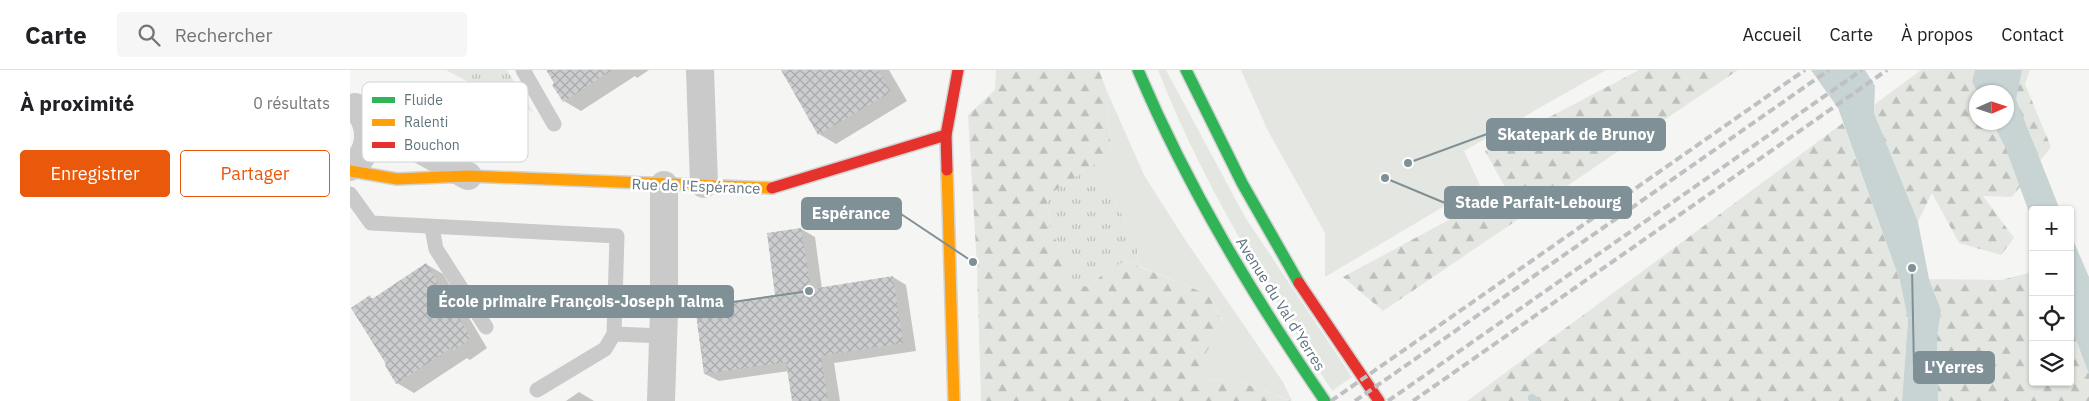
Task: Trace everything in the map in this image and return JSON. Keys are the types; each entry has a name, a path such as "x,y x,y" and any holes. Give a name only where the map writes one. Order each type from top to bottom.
{"street":[{"path":"700,70 704,184"},
{"path":"954,401 946,135 958,70"},
{"name":"Avenue du Val d'Yerres","path":"1138,70 1175,152 1213,222 1290,350 1325,401"},
{"name":"Avenue du Val d'Yerres","path":"1186,70 1210,121 1279,249 1319,313 1380,401"},
{"path":"356,108 362,121"},
{"name":"Rue de l'Espérance","path":"350,169 397,179 468,176 664,185 704,184 769,189 811,178 946,135"},
{"path":"350,169 362,156"},
{"name":"Rue de l'Espérance","path":"443,162 468,176"},
{"path":"662,401 664,185"}],"lane":[{"path":"523,70 554,124"},
{"path":"350,194 371,223 432,228 617,236 614,334 605,349 537,390"},
{"path":"432,228 436,249 486,327"},
{"path":"614,334 664,336"}],"green space":[{"path":"446,70 507,70 514,82 468,82"},
{"path":"996,70 1099,70 1106,89 1111,154 1047,196 1050,231 1088,287 1109,269 1126,261 1209,295 1223,323 1207,351 1195,380 1238,381 1291,401 981,401 977,266 968,115 995,90"},
{"path":"1158,70 1166,70 1245,217 1352,377 1332,391 1260,274 1216,195 1195,154"},
{"path":"1241,70 1606,70 1464,151 1480,185 1325,277 1325,233 1267,129"},
{"path":"1639,70 1738,70 1383,311 1343,277 1506,189 1485,151"},
{"path":"1921,70 2030,70 2025,84 2051,147 2012,197 1983,196 2014,238 2001,255 1959,243 1932,193 1918,222 1874,113 1875,104"},
{"path":"1106,89 1144,175 1182,235 1283,382 1292,401 1238,381 1194,380 1223,322 1209,295 1137,265 1138,245 1095,164 1111,153"},
{"path":"1843,123 1900,281 1908,320 1902,401 1467,401"},
{"path":"1095,164 1138,245 1137,265 1126,261 1109,269 1088,287 1066,282 1071,264 1050,231 1047,196"},
{"path":"2029,273 2029,386 2074,386 2074,335 2089,374 2089,401 1938,401 1937,338 1941,310 1929,279 2001,280"}],"shaded area":[{"path":"1811,70 1865,70 1875,86 1874,113 1918,222 1929,279 1941,310 1937,338 1938,401 1902,401 1908,320 1900,281 1838,108"},
{"path":"1975,70 2022,70 2016,99 2058,206 2029,206 2029,212 2006,149 1996,130 2014,130 2014,85 1974,85 1972,82"},
{"path":"2074,242 2089,277 2089,374 2074,335"}],"building":[{"path":"546,70 612,70 563,102 552,85 554,83"},
{"path":"781,70 878,70 891,92 818,135"},
{"path":"801,228 811,289 893,276 903,343 821,356 828,401 792,401 786,362 704,374 695,307 775,295 767,233"},
{"path":"426,263 471,338 453,351 451,348 396,384 386,364 351,308 370,295 372,299"}],"waterway":[{"path":"1532,398 1536,401"}],"railway":[{"path":"1331,401 1805,70"},
{"path":"1355,401 1829,70"},
{"path":"1388,401 1862,70"},
{"path":"1413,401 1887,70"}],"traffic: fast":[{"path":"1138,70 1178,157 1223,240 1272,322 1325,401"},
{"path":"1186,70 1242,183 1299,283"}],"traffic: slow":[{"path":"947,170 954,401"},
{"path":"350,171 397,179 468,176 772,188"}],"traffic: jam":[{"path":"947,170 946,135 958,70"},
{"path":"772,188 946,135"},
{"path":"1299,283 1379,401"}],"place":[{"name":"Skatepark de Brunoy","path":"1408,163"},
{"name":"Stade Parfait-Lebourg","path":"1385,178"},
{"name":"Espérance","path":"973,262"},
{"name":"L'Yerres","path":"1912,268"},
{"name":"École primaire François-Joseph Talma","path":"809,291"}]}
